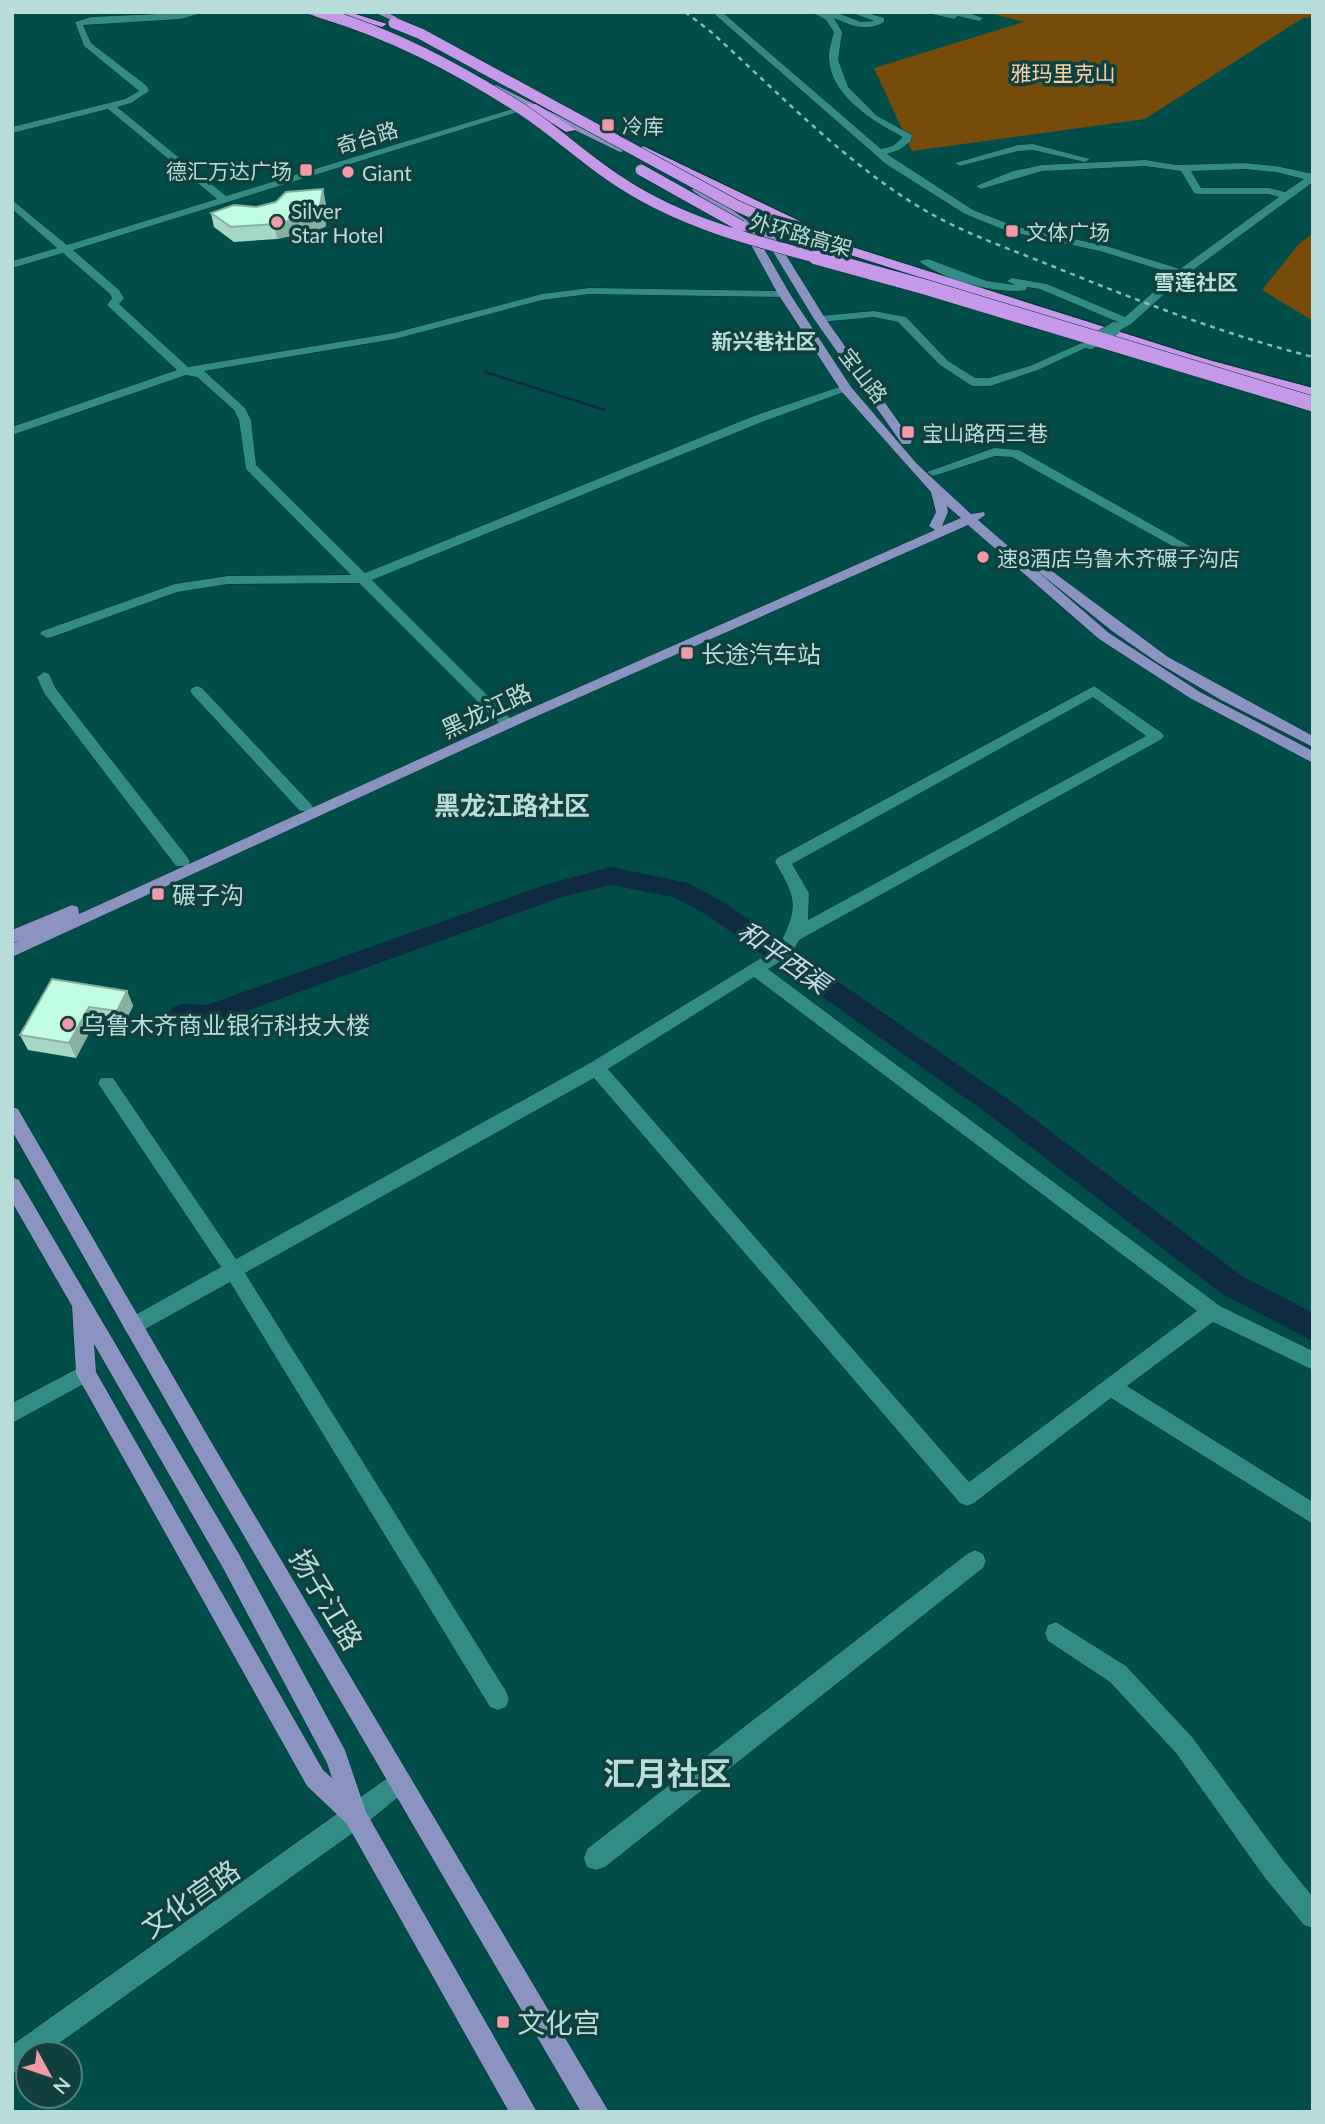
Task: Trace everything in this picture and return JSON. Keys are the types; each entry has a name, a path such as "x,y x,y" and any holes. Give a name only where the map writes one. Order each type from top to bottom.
{"highway":[{"name":"外环路高架","path":"319,12 362,25 409,44 521,109 624,184 687,217 741,237 925,286 1313,404"},
{"path":"335,12 380,18"},
{"name":"外环路高架","path":"335,12 409,41 523,105 624,180 687,212 740,232 923,281 1061,325 1313,398"},
{"path":"362,12 380,18 727,211 844,253 1313,404"},
{"path":"532,106 743,227 844,253 866,255"},
{"path":"617,138 781,219 866,255 1204,363 1313,392"}],"main road":[{"name":"宝山路","path":"306,12 359,26 403,44 707,194 744,223 784,294 846,388 937,491 972,514 1144,647 1200,682 1313,742"},
{"name":"宝山路","path":"380,18 485,62 714,190 759,220 820,320 907,442 1004,549 1104,636 1135,658 1195,695 1313,758"},
{"path":"937,491 942,512 939,529 1004,549"},
{"name":"黑龙江路","path":"12,937 972,514"},
{"name":"黑龙江路","path":"12,951 506,721"},
{"name":"扬子江路","path":"12,1114 133,1326 596,2112"},
{"path":"12,1185 231,1561 337,1758 356,1817 524,2112"},
{"path":"82,1302 86,1373 315,1777 356,1817"}],"street":[{"path":"12,130 128,101 144,91 87,44 78,24 91,20 181,16 201,12"},
{"path":"716,12 879,153 942,197 1011,229 1102,248 1181,273"},
{"path":"816,12 829,19 838,32 833,60 844,89 874,118 907,135 908,139 904,144 879,153"},
{"path":"827,12 861,26 869,26 881,20 854,12"},
{"path":"927,12 979,18"},
{"path":"109,105 225,200"},
{"name":"奇台路","path":"12,265 532,106"},
{"path":"960,163 1003,150 1033,147 1079,158 1184,168 1244,166 1276,169 1312,177"},
{"path":"981,187 1017,173 1042,168 1137,163"},
{"path":"1184,168 1198,191 1313,194"},
{"path":"820,320 874,313 902,319 944,363 972,382 990,382 1034,368 1090,343 1126,322 1181,273 1312,177"},
{"path":"12,203 123,298 113,304 185,370 201,374 239,408 245,420 250,466 506,721"},
{"path":"924,261 974,281 1009,289 1043,286"},
{"path":"1012,282 1043,286 1126,322"},
{"path":"12,431 185,370 395,336 542,297 589,291 784,294"},
{"path":"47,634 175,588 229,580 362,579 758,419 846,388"},
{"path":"933,472 994,452 1015,453 1197,554"},
{"path":"44,677 49,690 182,862"},
{"path":"197,691 305,807"},
{"path":"133,1326 596,1068 755,967 785,951 801,917 801,893 783,862 1094,691 1157,736 794,934"},
{"path":"755,967 1213,1312 1313,1361"},
{"path":"596,1068 967,1496 1196,1321 1213,1312"},
{"path":"107,1083 233,1270 499,1699"},
{"path":"12,1414 86,1373"},
{"path":"1112,1387 1313,1514"},
{"path":"596,1858 975,1561"},
{"path":"1056,1633 1118,1674 1184,1745 1274,1869 1313,1916"},
{"name":"文化宫路","path":"12,2061 356,1817 400,1781"}],"green space":[{"name":"雅玛里克山","path":"985,12 1313,12 1313,17 1303,18 1145,119 912,151 874,68 1024,22"},
{"path":"1313,233 1313,321 1262,290 1299,244"}],"building":[{"path":"323,189 320,205 323,211 319,215 274,224 231,227 211,213 234,205 256,207 276,202 286,192"},
{"path":"52,979 127,991 117,1011 89,1007 69,1043 20,1035"}],"waterway":[{"path":"485,372 605,410"},
{"name":"和平西渠","path":"182,1014 208,1015 557,890 611,876 679,889 716,909 997,1106 1232,1285 1313,1328"}],"railway":[{"path":"685,12 710,31 841,150 897,193 926,211 988,241 1149,304 1246,338 1313,357"}],"place":[{"name":"冷库","path":"608,125"},
{"name":"德汇万达广场","path":"306,170"},
{"name":"Giant","path":"348,172"},
{"name":"Silver Star Hotel","path":"277,222"},
{"name":"文体广场","path":"1012,231"},
{"name":"宝山路西三巷","path":"908,432"},
{"name":"速8酒店乌鲁木齐碾子沟店","path":"983,557"},
{"name":"长途汽车站","path":"687,653"},
{"name":"碾子沟","path":"158,894"},
{"name":"乌鲁木齐商业银行科技大楼","path":"68,1024"},
{"name":"文化宫","path":"503,2022"}],"district":[{"name":"雪莲社区","path":"1196,281"},
{"name":"新兴巷社区","path":"764,340"},
{"name":"黑龙江路社区","path":"512,805"},
{"name":"汇月社区","path":"667,1772"}]}
